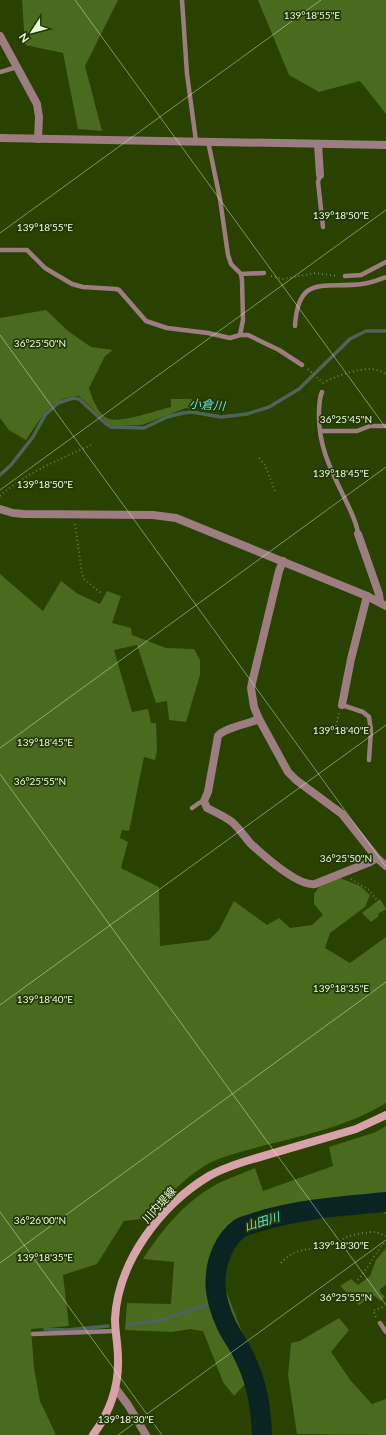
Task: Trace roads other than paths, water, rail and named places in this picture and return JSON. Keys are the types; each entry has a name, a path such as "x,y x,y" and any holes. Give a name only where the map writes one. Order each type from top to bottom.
{"main road":[{"name":"川内堤線","path":"93,1435 107,1412 116,1389 118,1376 116,1331 117,1304 123,1278 135,1254 165,1212 184,1193 210,1175 225,1168 356,1130 386,1115"}],"street":[{"path":"0,36 37,104 39,117 38,139"},
{"path":"0,138 386,145"},
{"path":"318,144 320,176"},
{"path":"0,509 13,513 24,514 153,515 176,518 283,561 383,604"},
{"path":"358,534 383,604"},
{"path":"283,561 279,571 252,683 254,707 258,719 288,772 297,781 342,814 377,858 386,866"},
{"path":"342,705 351,659 367,596"},
{"path":"258,719 248,724 223,731 218,736 208,792 204,801 207,808 230,820 250,842 302,883 315,884 377,858"},
{"path":"116,1389 128,1405 146,1435"}],"lane":[{"path":"182,0 185,46 196,141"},
{"path":"0,72 18,67"},
{"path":"208,141 220,199 228,255 231,264 241,274 242,280 243,302 240,335"},
{"path":"320,176 318,182 323,227"},
{"path":"0,250 27,250 45,268 78,286 119,290 146,321 167,328 208,333 230,338 240,335 248,335 280,350 302,365"},
{"path":"344,276 361,275 386,262"},
{"path":"241,274 264,273"},
{"path":"295,326 298,303 302,297 312,289 321,285 360,284 386,277"},
{"path":"322,392 320,397 320,431 327,462 349,508 358,534"},
{"path":"320,431 357,431 370,426 386,426"},
{"path":"342,705 363,712 369,717 371,730 369,760"},
{"path":"192,808 204,801"},
{"path":"380,1323 386,1332"},
{"path":"32,1334 116,1331"}],"waterway":[{"name":"小倉川","path":"0,475 11,465 33,437 45,415 58,403 73,398 79,399 111,427 144,428 167,417 192,412 221,417 247,414 269,407 299,389 350,339 366,331 386,331"},
{"name":"山田川","path":"262,1435 261,1414 252,1375 242,1352 226,1324 217,1297 216,1270 227,1241 244,1226 289,1214 386,1202"},
{"path":"128,1325 162,1320 218,1301"},
{"path":"45,1329 67,1330 108,1326"}]}
